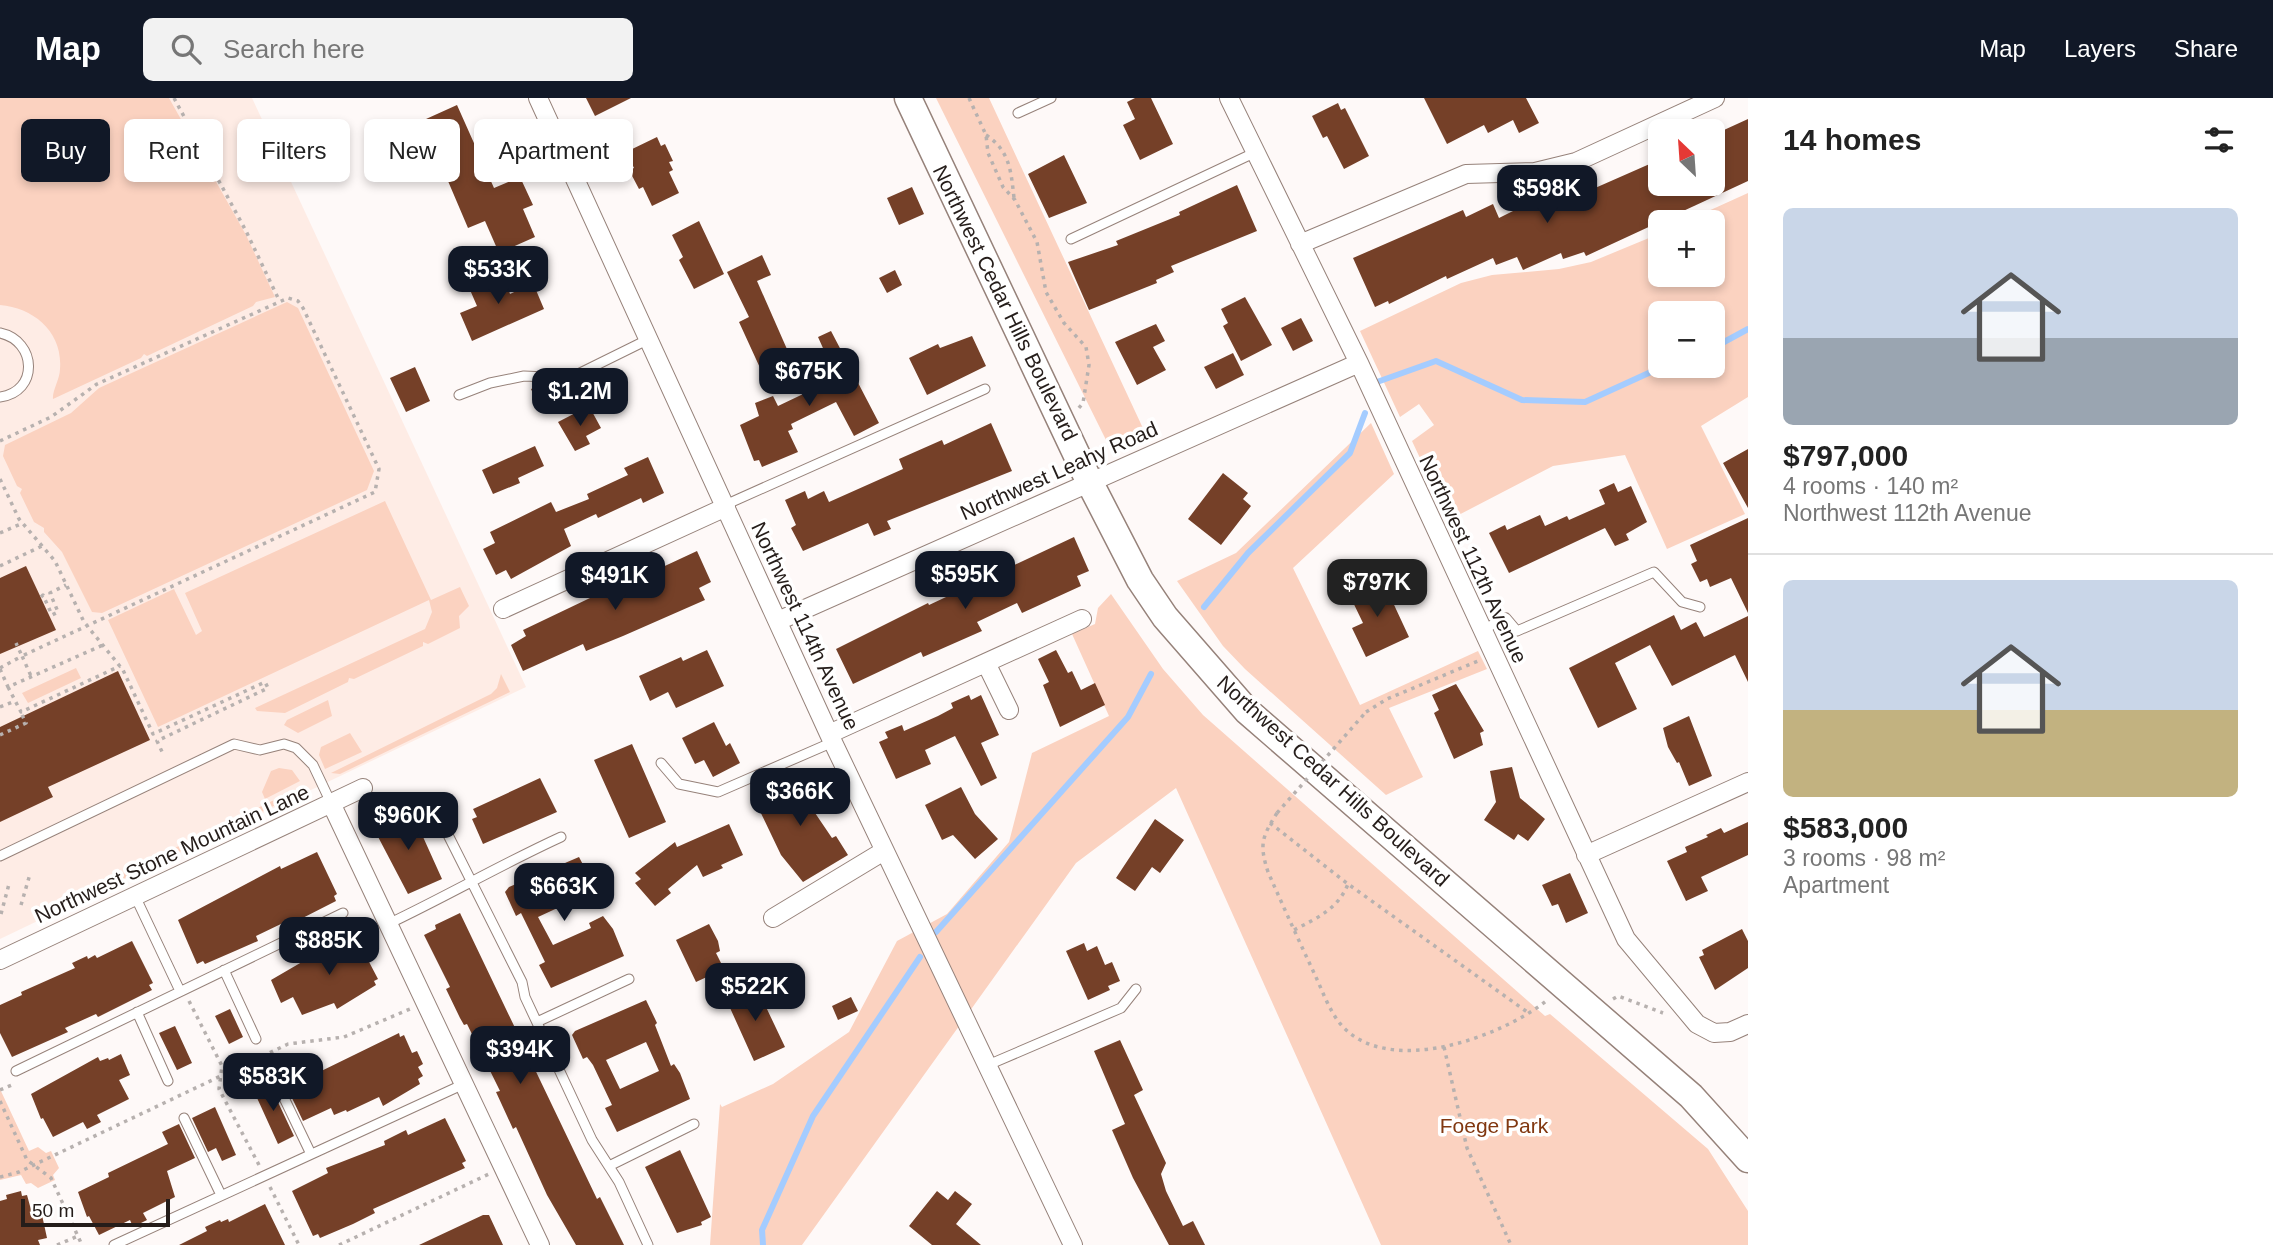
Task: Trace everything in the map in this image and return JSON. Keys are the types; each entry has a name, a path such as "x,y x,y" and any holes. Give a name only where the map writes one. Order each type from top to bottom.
{"main road":[{"name":"Northwest Cedar Hills Boulevard","path":"908,98 1090,483 1140,580 1165,617 1216,679 1247,711 1691,1096 1748,1159"}],"street":[{"name":"Northwest 114th Avenue","path":"538,98 831,738 1073,1245"},
{"name":"Northwest 112th Avenue","path":"1229,98 1359,363 1492,655 1626,939 1697,1024 1714,1033 1730,1031 1748,1024"},
{"path":"1300,244 1444,181 1486,172 1535,172 1576,162 1716,98"},
{"name":"Northwest Leahy Road","path":"778,621 1359,363"},
{"path":"503,609 725,506"},
{"path":"831,738 1083,619"},
{"path":"986,663 1009,710"},
{"path":"1586,855 1748,782"},
{"name":"Northwest Stone Mountain Lane","path":"0,960 363,788"},
{"path":"331,803 540,1245"},
{"path":"773,918 884,851"}],"lane":[{"path":"1018,113 1051,98"},
{"path":"1071,239 1256,152"},
{"path":"0,333 17,340 24,348 29,369 20,389 11,395 0,397"},
{"path":"459,396 490,383 524,376 570,378 649,339"},
{"path":"725,506 985,389"},
{"path":"1481,630 1506,618 1517,631 1654,572 1682,602 1700,607"},
{"path":"661,763 680,784 718,792 831,738"},
{"path":"0,856 234,744 260,750 284,744 296,748 313,765 331,803"},
{"path":"435,809 522,982 525,997 592,1140 609,1166 648,1245"},
{"path":"388,924 472,884 488,871 561,836"},
{"path":"135,896 180,991"},
{"path":"16,1071 343,913"},
{"path":"223,970 256,1039"},
{"path":"537,1022 629,979"},
{"path":"988,1065 1121,1008 1136,989"},
{"path":"137,1012 168,1081"},
{"path":"273,1075 310,1152"},
{"path":"114,1245 310,1152 464,1084"},
{"path":"184,1118 221,1195"},
{"path":"609,1166 694,1125"}],"path":[{"path":"174,98 246,231 279,300"},
{"path":"969,98 986,135 988,153 1003,187 1015,200 1037,243 1046,292 1064,323 1086,347 1088,353 1083,403 1062,419"},
{"path":"986,135 998,143 1009,159 1015,200"},
{"path":"0,441 51,417 97,384 288,298 298,301 303,308 379,469 375,492 22,656 0,669 26,723 0,735"},
{"path":"1,482 23,523 55,561 87,626 120,666 153,734 265,682 268,688 157,741 164,757"},
{"path":"0,533 23,523"},
{"path":"0,566 42,546"},
{"path":"41,597 43,595 52,615 58,612 50,593 66,585"},
{"path":"16,643 32,676"},
{"path":"8,687 103,645"},
{"path":"1492,655 1387,699 1366,712 1277,813 1262,838 1262,853 1294,930 1332,1010 1349,1032 1380,1047 1444,1047 1486,1035 1530,1014 1563,984"},
{"path":"20,712 120,666"},
{"path":"0,707 15,701"},
{"path":"1270,823 1348,884 1530,1014"},
{"path":"21,905 30,874"},
{"path":"1,914 9,884"},
{"path":"1294,930 1325,914 1344,894 1348,884"},
{"path":"180,991 191,1004 222,1066 219,1089 299,1245"},
{"path":"1592,1010 1618,996 1661,1014 1682,1009"},
{"path":"0,1177 33,1165 288,1044 344,1037 425,1002"},
{"path":"1444,1047 1467,1148 1511,1245"},
{"path":"0,1101 27,1160 51,1178 82,1245"},
{"path":"339,1245 503,1167"},
{"path":"57,1245 78,1236"}],"shaded area":[{"path":"0,98 252,98 262,119 237,119 237,182 291,182 526,687 0,939"}],"green space":[{"path":"0,98 169,98 181,119 124,119 124,182 216,182 246,235 275,297 256,302 253,306 147,356 144,354 141,358 53,399 60,373 60,356 51,333 35,317 24,311 0,305"},
{"path":"936,98 989,98 1148,439 1120,449 1107,442"},
{"path":"1748,193 1748,397 1701,426 1745,514 1667,549 1625,455 1553,466 1449,520 1412,441 1434,425 1419,404 1400,417 1360,331 1461,283 1492,275 1559,269 1591,262 1648,238 1648,287 1725,287 1725,210 1710,210"},
{"path":"287,302 298,308 374,471 367,490 102,613 92,612 62,552 44,532 44,528 34,522 20,493 22,489 17,486 3,456 5,445 71,413 99,388"},
{"path":"1371,423 1394,474 1293,568 1360,705 1478,651 1487,669 1389,708 1423,777 1386,795 1245,669 1223,646 1177,581 1236,553"},
{"path":"385,501 431,600 460,587 469,606 459,616 460,628 428,644 423,642 423,646 354,679 349,678 348,682 285,713 257,711 255,708 425,629 432,612 429,600 158,727 108,620 174,589 196,635 202,631 185,593"},
{"name":"Foege Park","path":"1111,594 1163,669 1203,715 1545,1016 1550,1014 1708,1149 1748,1211 1748,1245 1381,1245 1176,788 1076,863 802,1245 710,1245 720,1104 722,1107 773,1084 849,1032 897,941 947,914 1009,842 1032,753 1109,716 1072,634 1095,624 1098,608"},
{"path":"76,668 81,678 28,703 22,693"},
{"path":"501,674 510,692 340,774 331,773 491,694 497,688"},
{"path":"328,700 332,716 298,733 284,725 287,720"},
{"path":"350,733 362,752 325,769 319,755 321,747"},
{"path":"279,768 292,770 300,781 265,799 262,792 271,771"},
{"path":"301,787 294,796 59,910 63,902"},
{"path":"0,1089 29,1151 38,1147 46,1153 51,1151 59,1168 53,1175 55,1180 38,1188 31,1183 26,1184 21,1175 0,1180"}],"building":[{"path":"586,98 631,98 595,116"},
{"path":"1135,98 1151,98 1173,144 1140,160 1123,125 1135,119 1127,102"},
{"path":"1424,98 1526,98 1539,123 1519,133 1513,120 1488,133 1484,125 1447,144"},
{"path":"1338,103 1341,110 1345,108 1369,156 1344,169 1327,136 1323,138 1312,116"},
{"path":"457,105 474,143 474,182 491,182 494,188 508,182 522,182 533,205 523,209 535,237 499,253 485,221 468,228 448,182 460,182 460,119 426,119"},
{"path":"1748,119 1748,181 1726,191 1726,129"},
{"path":"657,137 661,146 665,144 673,161 669,162 673,170 669,172 679,193 652,206 643,187 639,189 633,178 633,149"},
{"path":"1064,155 1087,203 1049,218 1028,174"},
{"path":"1648,165 1648,196 1716,196 1685,210 1648,210 1648,227 1586,256 1584,252 1563,259 1561,253 1523,270 1517,257 1496,265 1493,258 1447,279 1446,276 1389,304 1388,301 1375,307 1353,258 1463,210 1466,217 1493,204 1499,218 1531,202 1534,210 1558,198 1561,203"},
{"path":"1237,185 1257,231 1171,266 1174,272 1156,280 1157,283 1089,310 1068,262 1118,245 1116,241 1180,215 1179,212"},
{"path":"912,187 924,214 899,225 887,198"},
{"path":"699,221 724,274 694,289 679,260 683,257 672,235"},
{"path":"762,255 771,275 757,281 790,356 761,370 739,322 749,317 727,272"},
{"path":"895,270 902,285 887,293 879,278"},
{"path":"493,272 503,293 509,291 510,294 533,283 544,309 472,341 460,313 477,306 467,283"},
{"path":"1245,297 1272,345 1241,361 1223,326 1228,323 1221,309"},
{"path":"1301,318 1313,341 1293,351 1281,328"},
{"path":"1156,324 1165,341 1153,347 1166,370 1137,385 1115,342"},
{"path":"831,331 879,423 854,436 836,402 791,424 793,429 788,431 798,452 762,467 759,460 754,461 740,425 759,416 755,403 773,396 778,406 820,386 814,373 831,366 818,337"},
{"path":"972,336 986,366 927,395 909,358 938,344 940,348"},
{"path":"1233,353 1244,375 1216,389 1204,367"},
{"path":"415,367 430,401 406,412 390,378"},
{"path":"551,384 556,395 538,404 531,389"},
{"path":"589,406 601,428 586,436 590,444 575,451 558,422"},
{"path":"991,423 1012,471 887,521 891,529 874,536 868,523 803,551 791,528 796,525 785,500 805,491 808,499 824,491 829,502 903,469 899,459 942,440 944,445"},
{"path":"535,446 544,466 518,478 520,483 493,494 482,470"},
{"path":"1748,449 1748,508 1723,463"},
{"path":"648,457 664,493 643,503 641,498 598,518 596,514 564,529 571,546 511,579 506,570 496,575 483,549 495,543 490,532 551,502 556,512 589,499 587,494 628,475 624,468"},
{"path":"1223,473 1248,493 1243,499 1251,506 1221,545 1188,519"},
{"path":"1614,483 1618,492 1631,486 1647,522 1626,534 1629,540 1615,546 1605,528 1509,573 1489,533 1505,525 1507,530 1540,515 1545,526 1567,516 1569,520 1605,504 1599,490"},
{"path":"1748,518 1748,613 1731,578 1710,587 1707,579 1700,582 1691,564 1697,561 1690,545"},
{"path":"1074,537 1089,571 1077,576 1081,586 1022,613 1017,603 977,622 982,631 923,657 921,652 853,684 836,649 928,603 929,605"},
{"path":"697,551 711,582 699,588 705,600 586,651 583,644 523,671 511,645 526,636 523,630 625,578 626,581 638,575 639,578"},
{"path":"26,566 56,630 0,654 0,578"},
{"path":"1382,579 1409,637 1366,657 1352,628 1363,623 1349,594"},
{"path":"1674,615 1681,630 1696,622 1704,637 1748,616 1748,682 1735,655 1672,686 1650,645 1615,663 1637,709 1598,728 1569,668"},
{"path":"707,650 724,686 676,708 668,692 650,701 639,676 681,657 683,661"},
{"path":"1056,650 1068,673 1072,671 1081,690 1095,683 1105,705 1060,727 1043,685 1049,682 1038,659"},
{"path":"118,671 150,740 48,787 53,797 0,822 0,727"},
{"path":"1456,684 1484,731 1480,733 1483,745 1454,759 1434,713 1439,710 1432,695"},
{"path":"969,695 971,700 981,695 999,735 981,743 997,778 981,786 955,736 925,750 931,764 896,779 879,742 888,738 885,732 902,725 904,731 953,708 951,703"},
{"path":"1689,716 1712,776 1689,786 1679,762 1677,763 1668,747 1663,728"},
{"path":"714,722 726,746 730,743 740,763 713,777 704,760 695,764 682,738"},
{"path":"632,744 666,822 629,838 594,760"},
{"path":"1512,767 1520,798 1545,819 1528,841 1518,834 1514,840 1484,820 1496,802 1490,771"},
{"path":"802,772 819,803 811,807 832,838 836,836 848,855 803,882 781,855 758,807 768,802 762,791"},
{"path":"540,778 557,812 483,844 472,819 477,817 473,809"},
{"path":"961,787 975,814 998,839 975,859 953,835 942,840 925,805"},
{"path":"410,808 442,879 408,894 375,831 386,823 385,820"},
{"path":"1155,819 1184,840 1160,873 1152,867 1135,891 1116,878"},
{"path":"1748,822 1748,855 1701,877 1708,891 1686,901 1667,861 1687,852 1685,847 1708,837 1706,835 1721,828 1724,833"},
{"path":"729,824 743,855 721,865 723,868 703,877 697,865 668,889 671,893 655,906 635,883 641,879 635,873 675,842 677,847"},
{"path":"317,852 337,894 334,896 336,901 285,927 283,923 256,936 258,941 205,964 203,961 197,964 178,920 280,866 281,869"},
{"path":"579,857 591,880 588,882 592,892 538,917 553,945 591,928 589,923 603,916 613,929 624,956 551,988 539,965 545,962 521,913 516,916 505,892 509,887"},
{"path":"1570,873 1588,913 1566,923 1558,904 1552,906 1542,885"},
{"path":"460,913 597,1199 600,1197 624,1245 576,1245 547,1195 516,1127 513,1129 496,1092 500,1091 467,1024 464,1025 460,1018 446,989 450,987 424,935 436,929 435,925"},
{"path":"709,924 718,941 720,951 716,953 724,969 696,982 676,940"},
{"path":"1742,929 1748,941 1748,968 1715,990 1699,957 1704,955 1702,950"},
{"path":"350,934 352,939 358,937 362,946 367,944 373,958 368,960 378,979 374,981 376,985 337,1009 334,1003 302,1015 293,997 281,1003 271,980"},
{"path":"132,941 153,983 149,985 152,990 98,1017 96,1014 65,1028 68,1032 12,1057 0,1033 0,1005 22,995 21,992 75,968 72,963 87,956 88,959 95,955 97,958"},
{"path":"1084,943 1087,951 1097,946 1105,965 1112,962 1120,981 1108,986 1110,990 1088,1000 1066,951"},
{"path":"756,986 785,1047 754,1061 726,999"},
{"path":"851,997 858,1011 838,1020 832,1006"},
{"path":"646,1000 657,1023 655,1025 671,1066 674,1064 680,1073 690,1099 617,1132 605,1108 612,1105 593,1065 587,1057 583,1059 572,1035 575,1031","holes":["646,1042 659,1071 620,1089 606,1060"]},
{"path":"230,1009 243,1037 229,1044 215,1016"},
{"path":"175,1026 192,1063 177,1070 159,1033"},
{"path":"399,1033 400,1037 404,1035 412,1053 417,1051 423,1064 418,1067 423,1076 418,1079 420,1084 383,1106 379,1097 347,1112 346,1110 334,1115 331,1108 303,1121 281,1075 303,1063 309,1077"},
{"path":"1120,1040 1143,1090 1134,1095 1166,1163 1161,1174 1166,1191 1183,1226 1193,1221 1205,1245 1169,1245 1133,1178 1112,1130 1125,1124 1094,1051"},
{"path":"121,1054 130,1075 119,1080 129,1099 97,1115 101,1122 87,1129 83,1122 53,1137 43,1118 41,1119 31,1094 98,1057 100,1061 109,1060"},
{"path":"268,1081 294,1136 278,1144 253,1089"},
{"path":"215,1107 236,1155 222,1161 216,1148 208,1152 192,1118"},
{"path":"445,1118 466,1161 462,1163 465,1168 373,1209 375,1213 353,1224 320,1238 318,1234 313,1236 292,1191 328,1173 326,1168 385,1145 384,1141 406,1130 408,1135"},
{"path":"179,1124 195,1158 167,1171 175,1197 143,1213 147,1220 133,1227 130,1220 99,1235 89,1216 87,1217 78,1192 109,1177 108,1173 168,1144 162,1132"},
{"path":"680,1150 711,1217 701,1222 702,1225 677,1233 645,1167"},
{"path":"21,1191 22,1196 27,1195 33,1217 42,1215 47,1238 38,1240 40,1245 0,1245 0,1201 7,1199 6,1195"},
{"path":"937,1191 948,1200 955,1191 972,1204 956,1224 981,1245 932,1245 909,1226"},
{"path":"265,1204 285,1245 179,1245 207,1231 205,1227 220,1220 221,1222 228,1219 229,1222"},
{"path":"483,1215 489,1215 503,1245 419,1245"}],"waterway":[{"path":"1725,341 1748,329"},
{"path":"1377,382 1436,361 1522,400 1585,402 1648,373"},
{"path":"1204,607 1248,553 1350,453 1365,413"},
{"path":"936,932 1128,717 1151,674"},
{"path":"763,1245 762,1230 813,1116 920,957"}]}
